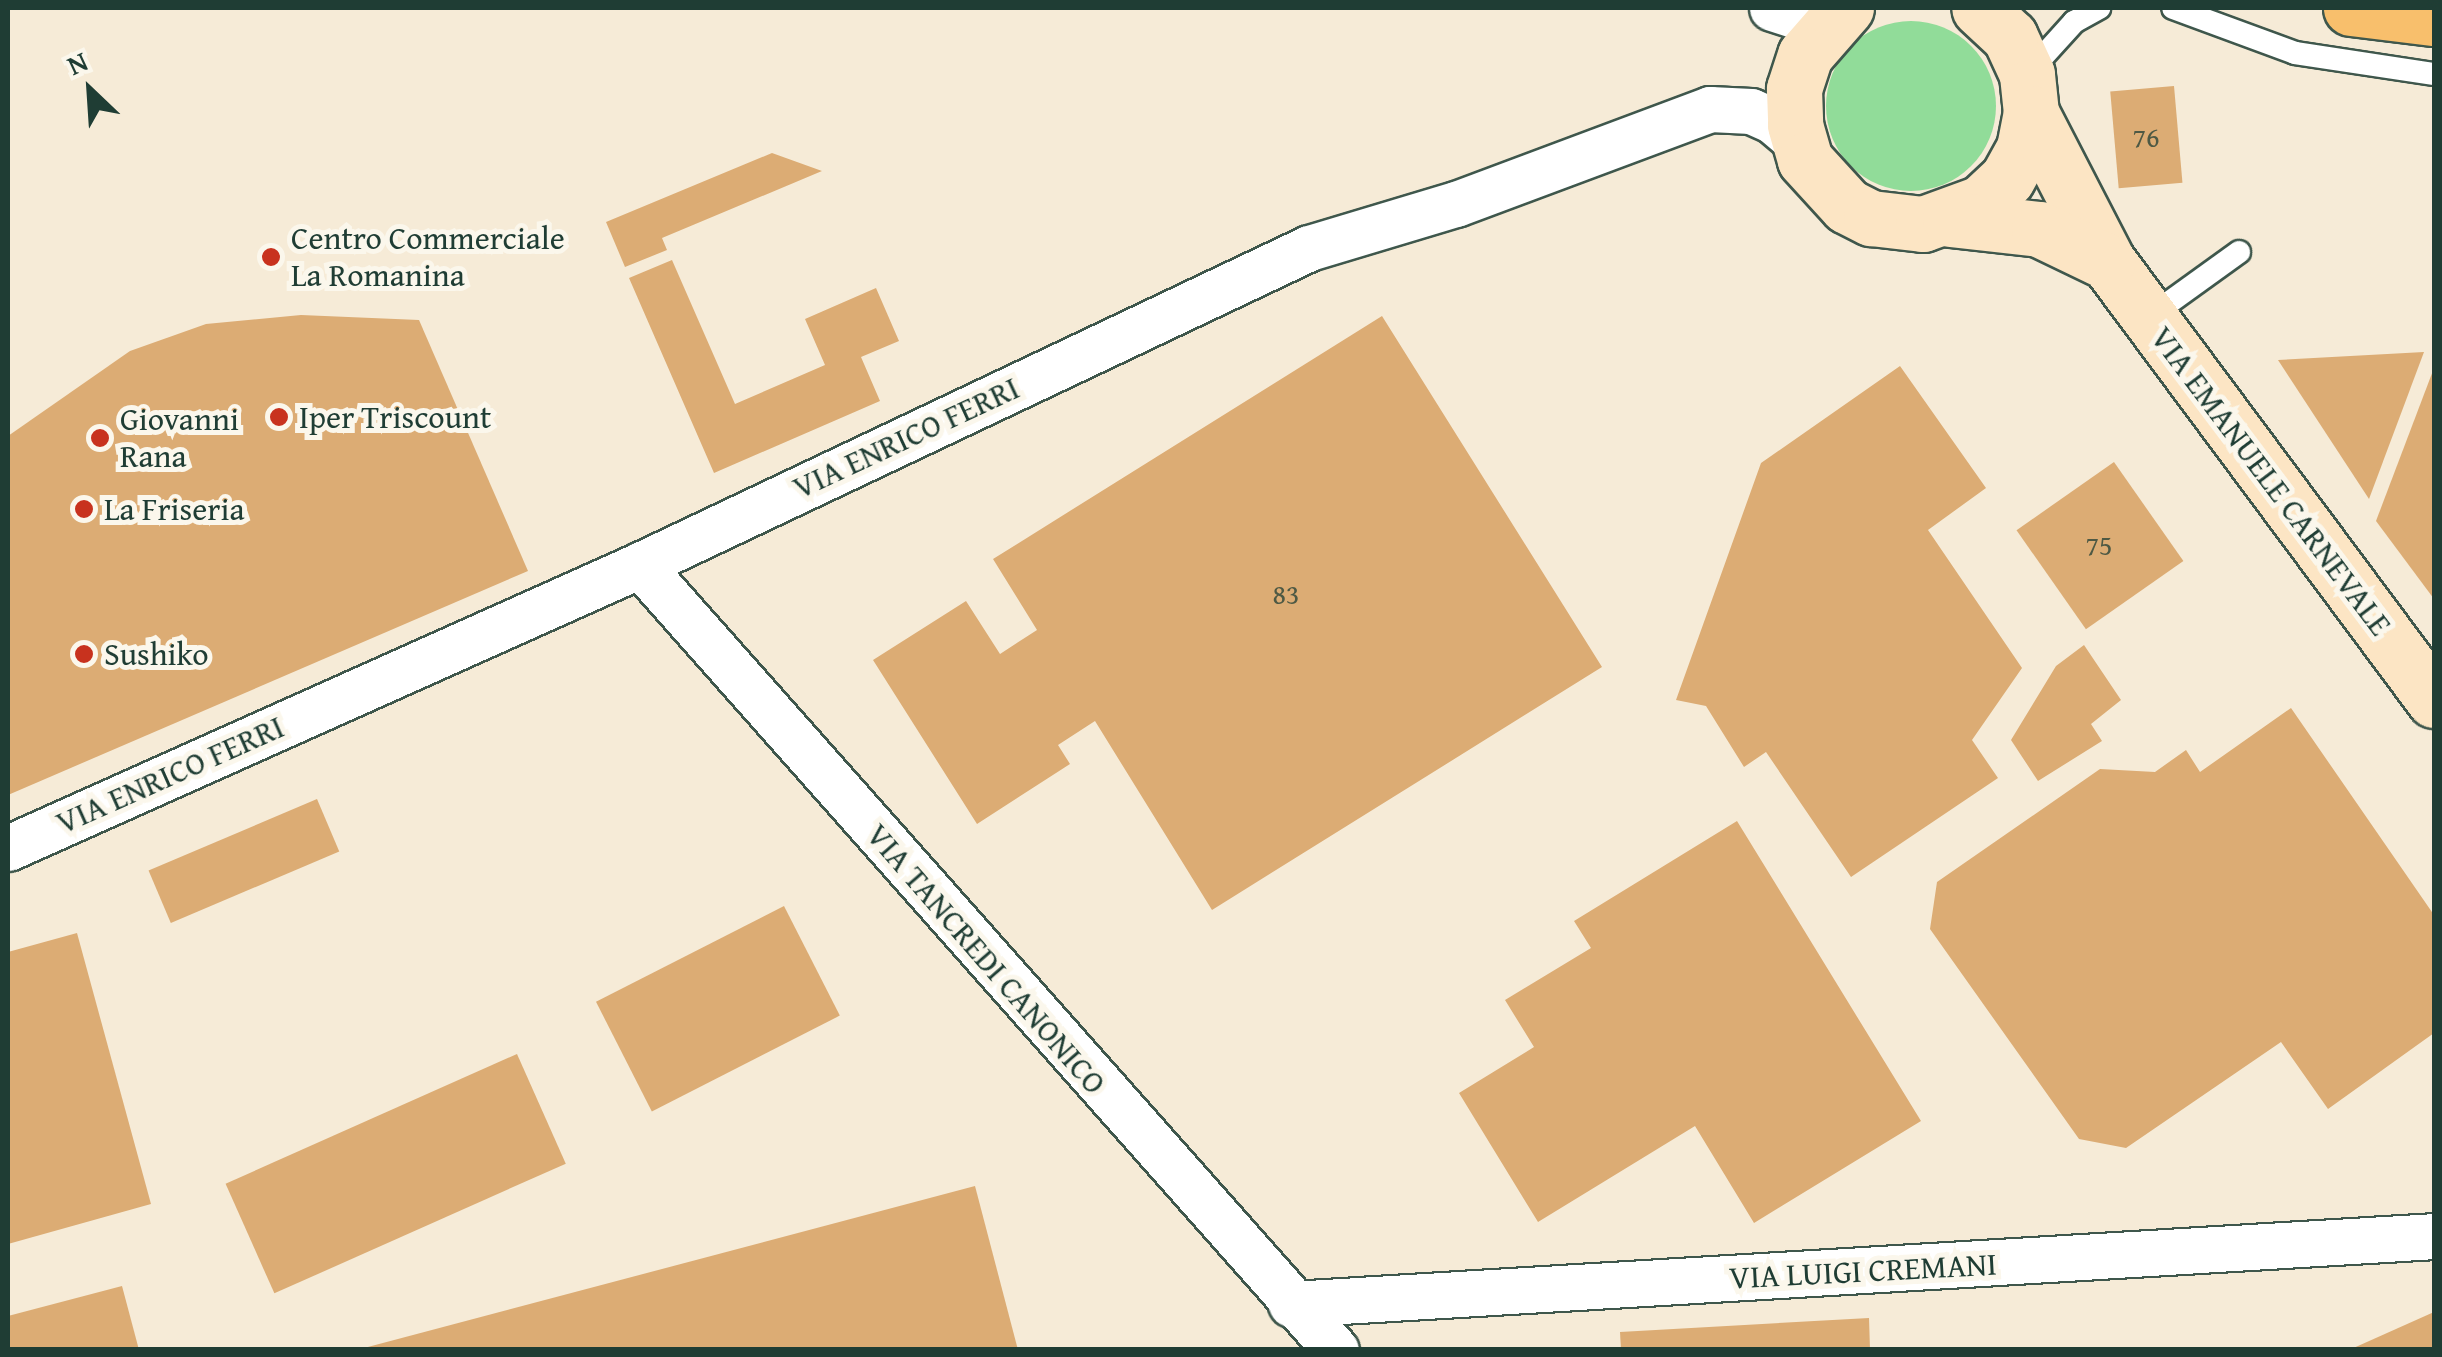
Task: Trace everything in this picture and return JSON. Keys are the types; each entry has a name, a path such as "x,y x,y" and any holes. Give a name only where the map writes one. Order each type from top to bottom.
{"highway":[{"path":"2351,8 2434,18"}],"street":[{"path":"1772,8 1836,16"},
{"name":"VIA EMANUELE CARNEVALE","path":"1983,8 2010,38 2029,93 2108,262 2434,700"},
{"path":"1806,160 1795,126 1794,89 1805,55 1836,16"},
{"path":"1950,219 2007,179 2024,148 2029,93"},
{"name":"VIA ENRICO FERRI","path":"8,848 640,565 1284,259 1507,186 1658,124 1710,109 1751,112 1785,129 1806,160"},
{"name":"VIA EMANUELE CARNEVALE","path":"1806,160 1823,186 1871,218 1897,224 1950,219 2039,229 2108,262"},
{"name":"VIA TANCREDI CANONICO","path":"640,565 1336,1350"},
{"name":"VIA LUIGI CREMANI","path":"1292,1304 2434,1236"}],"lane":[{"path":"2029,93 2064,32 2098,8"},
{"path":"2173,8 2295,52 2434,74"},
{"path":"2149,318 2239,252"}],"green space":[{"path":"1911,21 1944,27 1971,46 1990,73 1996,106 1990,139 1971,166 1944,185 1911,191 1878,185 1851,166 1832,139 1826,106 1832,73 1851,46 1878,27"}],"building":[{"path":"2174,86 2182,183 2119,188 2110,92"},
{"path":"772,153 822,171 662,238 667,250 625,267 606,222"},
{"path":"672,260 735,404 825,365 805,319 876,288 899,341 861,357 880,401 714,473 629,278"},
{"path":"301,315 419,320 528,571 8,795 8,436 130,351 206,324"},
{"path":"1382,316 1602,667 1212,910 1095,721 1058,745 1070,764 977,824 873,660 966,601 1000,654 1037,630 993,559"},
{"path":"2424,352 2369,499 2278,360"},
{"path":"1900,366 1986,488 1928,530 2022,668 1972,740 1998,778 1851,877 1766,752 1744,767 1706,706 1676,700 1761,463"},
{"path":"2434,368 2434,599 2376,521"},
{"path":"2114,462 2183,561 2086,629 2017,530"},
{"path":"2084,645 2121,700 2091,724 2102,741 2038,781 2011,740 2056,666"},
{"path":"2291,708 2434,915 2434,1033 2328,1109 2281,1042 2126,1148 2079,1139 1930,929 1937,882 2100,769 2155,772 2186,750 2200,772"},
{"path":"317,799 339,851 171,923 149,871"},
{"path":"1737,821 1921,1121 1754,1223 1695,1126 1538,1222 1459,1093 1534,1047 1505,1000 1591,948 1574,921"},
{"path":"784,906 840,1016 652,1111 596,1002"},
{"path":"77,933 151,1204 8,1244 8,952"},
{"path":"517,1054 566,1164 274,1293 226,1184"},
{"path":"975,1186 1018,1350 364,1350 364,1348"},
{"path":"122,1286 139,1350 8,1350 8,1316"},
{"path":"2434,1312 2434,1350 2349,1350"},
{"path":"1869,1318 1870,1350 1621,1350 1620,1332"}],"place":[{"name":"Centro Commerciale La Romanina","path":"271,257"},
{"name":"Iper Triscount","path":"279,417"},
{"name":"Giovanni Rana","path":"100,438"},
{"name":"La Friseria","path":"84,509"},
{"name":"Sushiko","path":"84,654"}]}
